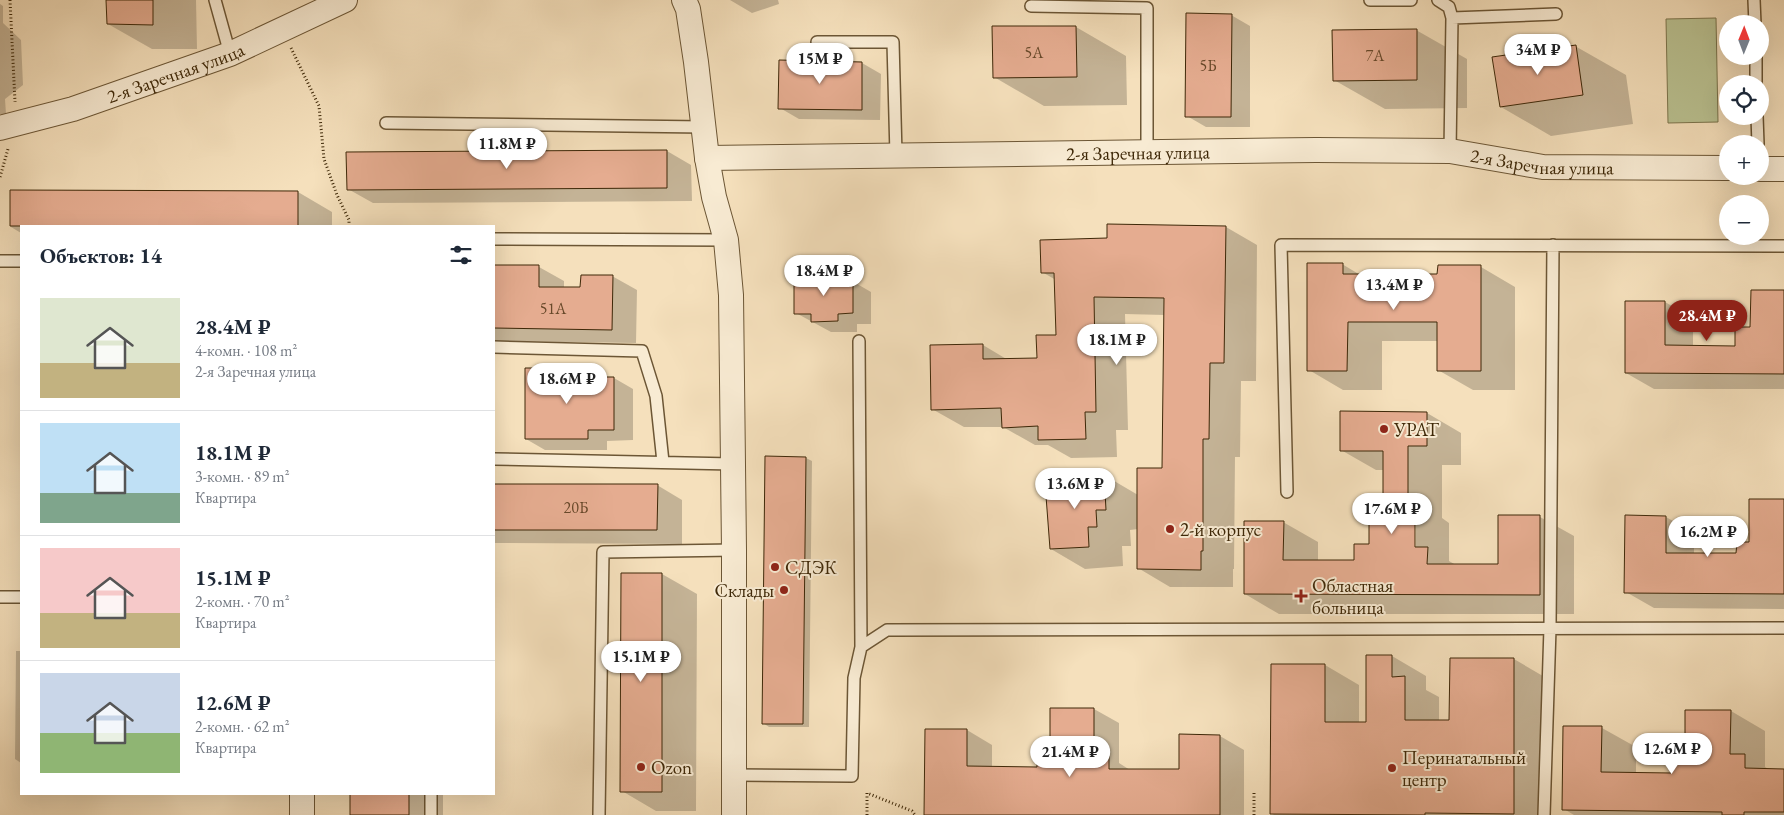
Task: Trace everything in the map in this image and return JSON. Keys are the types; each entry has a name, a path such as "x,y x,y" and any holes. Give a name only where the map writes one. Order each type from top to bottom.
{"street":[{"name":"2-я Заречная улица","path":"8,126 76,108 230,54 345,0"},
{"path":"684,0 688,9 692,37 704,126 706,158 726,240 731,295 734,550 734,815"},
{"name":"2-я Заречная улица","path":"706,158 1316,150 1450,151 1543,167 1719,168"},
{"path":"1769,169 1784,169"},
{"path":"302,795 302,815"}],"lane":[{"path":"215,0 230,54"},
{"path":"1370,0 1412,0"},
{"path":"1438,0 1449,7 1452,18 1450,151"},
{"path":"1754,0 1755,15"},
{"path":"1031,6 1147,8 1146,153"},
{"path":"1452,18 1556,14"},
{"path":"817,42 893,42 896,156"},
{"path":"386,123 704,126"},
{"path":"495,239 726,240"},
{"path":"1288,492 1281,245 1784,246"},
{"path":"1544,815 1550,628 1553,245"},
{"path":"0,260 20,261"},
{"path":"734,776 852,776 854,678 861,647 859,341"},
{"path":"495,347 642,351 656,396 663,462"},
{"path":"495,459 733,464"},
{"path":"599,815 603,552 734,550"},
{"path":"0,597 20,597"},
{"path":"861,647 887,630 1784,628"},
{"path":"431,795 431,815"}],"path":[{"path":"8,126 10,0"},
{"path":"282,29 319,106 324,159 349,220 349,225"},
{"path":"867,815 867,793 912,810 916,815"},
{"path":"1254,793 1254,815"}],"green space":[{"path":"1716,18 1718,122 1668,123 1666,19"}],"building":[{"path":"106,0 153,0 153,25 107,24"},
{"path":"1186,13 1232,14 1231,117 1185,117"},
{"path":"992,26 1076,26 1077,77 993,78"},
{"path":"1417,29 1417,80 1333,81 1332,30"},
{"path":"1576,45 1583,95 1500,107 1492,57"},
{"path":"779,60 862,62 862,110 778,109"},
{"path":"667,150 667,188 347,190 346,152"},
{"path":"10,190 298,191 298,225 10,226"},
{"path":"1107,224 1226,226 1224,363 1210,363 1209,439 1203,439 1203,551 1201,551 1201,570 1137,569 1137,468 1162,468 1164,298 1094,297 1096,412 1085,412 1086,439 1038,440 1038,426 1002,428 1001,408 931,410 930,345 983,344 983,359 1037,358 1036,335 1056,335 1054,273 1041,273 1040,240 1107,238"},
{"path":"1307,263 1343,263 1343,274 1437,274 1438,265 1481,265 1481,371 1437,371 1437,322 1348,322 1347,371 1307,371"},
{"path":"495,265 539,265 539,287 580,287 581,275 613,275 612,330 495,328"},
{"path":"811,274 839,274 839,279 853,279 853,313 838,314 838,321 811,322 811,314 794,314 794,279 811,279"},
{"path":"1751,290 1784,290 1784,374 1625,373 1625,301 1665,301 1665,345 1735,346 1735,327 1750,327"},
{"path":"525,368 557,368 557,377 614,377 614,430 588,430 588,439 525,439"},
{"name":"2-й корпус","path":"1340,411 1427,412 1427,446 1408,446 1408,501 1415,502 1415,547 1428,547 1427,564 1498,564 1498,515 1540,515 1540,595 1244,594 1244,521 1284,521 1283,560 1354,560 1354,544 1369,544 1369,501 1383,501 1383,451 1340,451"},
{"name":"Склады","path":"765,456 806,457 803,724 762,724"},
{"path":"1104,473 1106,510 1096,510 1097,527 1088,527 1089,547 1050,549 1046,496 1062,495 1061,476"},
{"path":"495,484 658,484 657,530 495,530"},
{"path":"1749,499 1784,499 1784,594 1624,593 1625,515 1666,516 1666,553 1736,553 1737,542 1749,542"},
{"path":"621,573 662,573 662,792 620,792"},
{"name":"Перинатальный центр","path":"1366,655 1392,655 1392,677 1405,676 1405,720 1449,720 1450,658 1514,658 1514,814 1270,814 1271,664 1325,664 1325,722 1366,722"},
{"path":"1050,708 1094,708 1094,757 1109,756 1109,769 1179,769 1179,734 1220,735 1220,815 924,815 925,729 967,729 967,766 1037,767 1037,753 1050,753"},
{"path":"1685,710 1731,710 1730,754 1745,754 1745,768 1784,769 1784,812 1744,812 1744,815 1722,815 1722,812 1562,810 1563,726 1602,726 1601,772 1671,773 1671,752 1685,752"},
{"path":"350,795 409,795 409,815 350,815"}],"place":[{"name":"УРАТ","path":"1384,429"},
{"name":"2-й корпус","path":"1170,529"},
{"name":"СДЭК","path":"775,567"},
{"name":"Склады","path":"784,590"},
{"name":"Областная больница","path":"1301,596"},
{"name":"Ozon","path":"641,767"},
{"name":"Перинатальный центр","path":"1392,768"}]}
